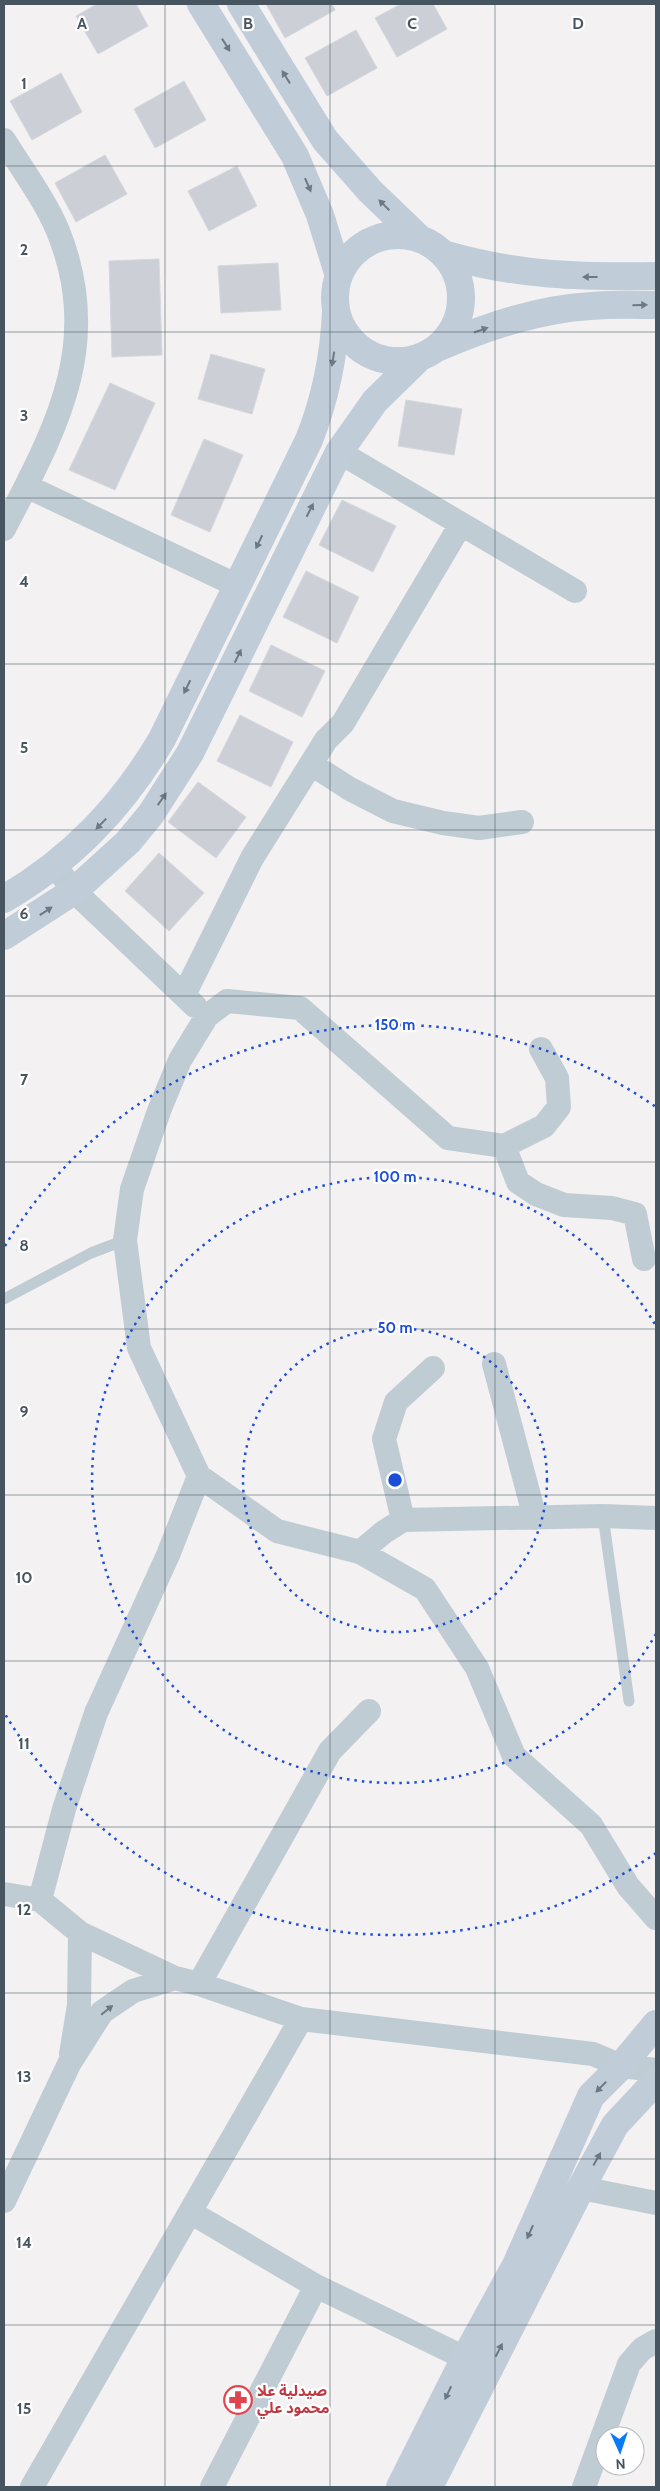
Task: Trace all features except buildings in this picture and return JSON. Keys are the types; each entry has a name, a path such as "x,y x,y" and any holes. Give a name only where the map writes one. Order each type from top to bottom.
{"street":[{"path":"201,4 295,156 320,215 339,276"},
{"path":"241,4 325,140 370,192 420,239 443,254 481,264 530,273 590,277 656,276"},
{"path":"4,140 58,230 72,276 77,322 73,369 59,415 4,529"},
{"path":"4,899 55,866 104,821 145,767 238,586 309,440 322,409 335,344 335,293 339,276 347,261 358,250 372,241 387,236 404,236 420,239"},
{"path":"4,936 74,891 128,842 172,784 339,452 375,401 448,336 453,328 461,303 460,285 454,268 443,254"},
{"path":"336,311 343,328 353,342 368,353 384,360 402,361 428,353 496,325 559,310 591,306 656,305"},
{"path":"339,452 575,591"},
{"path":"26,486 238,586"},
{"path":"184,995 252,858 326,740 343,723 461,524"},
{"path":"238,586 245,580 255,577 265,578 274,583"},
{"path":"238,586 242,604 258,616"},
{"path":"311,764 350,789 393,811 443,823 479,828 522,822"},
{"path":"55,866 74,891 207,1016"},
{"path":"541,1049 557,1078 559,1107 544,1126 504,1146 448,1138 300,1008 227,1001 207,1016 180,1060 159,1111 132,1189 125,1240 139,1348 199,1476 277,1531 360,1552 425,1589 477,1668 514,1756 591,1826 628,1886 656,1918"},
{"path":"504,1146 518,1182 536,1194 564,1206 612,1208 635,1214 644,1259"},
{"path":"494,1364 535,1518"},
{"path":"403,1520 384,1439 396,1402 433,1368"},
{"path":"40,1900 64,1809 96,1713 168,1555 199,1476"},
{"path":"360,1552 384,1532 403,1520 603,1516 656,1518"},
{"path":"199,1984 330,1751 369,1711"},
{"path":"4,1894 40,1900 80,1933 175,1978 199,1984 301,2019 593,2054 622,2066 656,2070"},
{"path":"69,2064 79,2005 80,1933"},
{"path":"4,2201 69,2064 102,2012 133,1991 175,1978"},
{"path":"32,2487 301,2019"},
{"path":"400,2487 464,2358 516,2264 592,2096 622,2066 656,2024"},
{"path":"429,2487 615,2125 656,2081"},
{"path":"581,2188 656,2203"},
{"path":"190,2212 316,2286 464,2358"},
{"path":"212,2487 316,2286"},
{"path":"584,2487 629,2364 642,2349 656,2341"}],"lane":[{"path":"4,1299 91,1253 125,1240"},
{"path":"603,1516 629,1701"}],"place":[{"name":"صيدلية علا محمود علي","path":"238,2400"}]}
